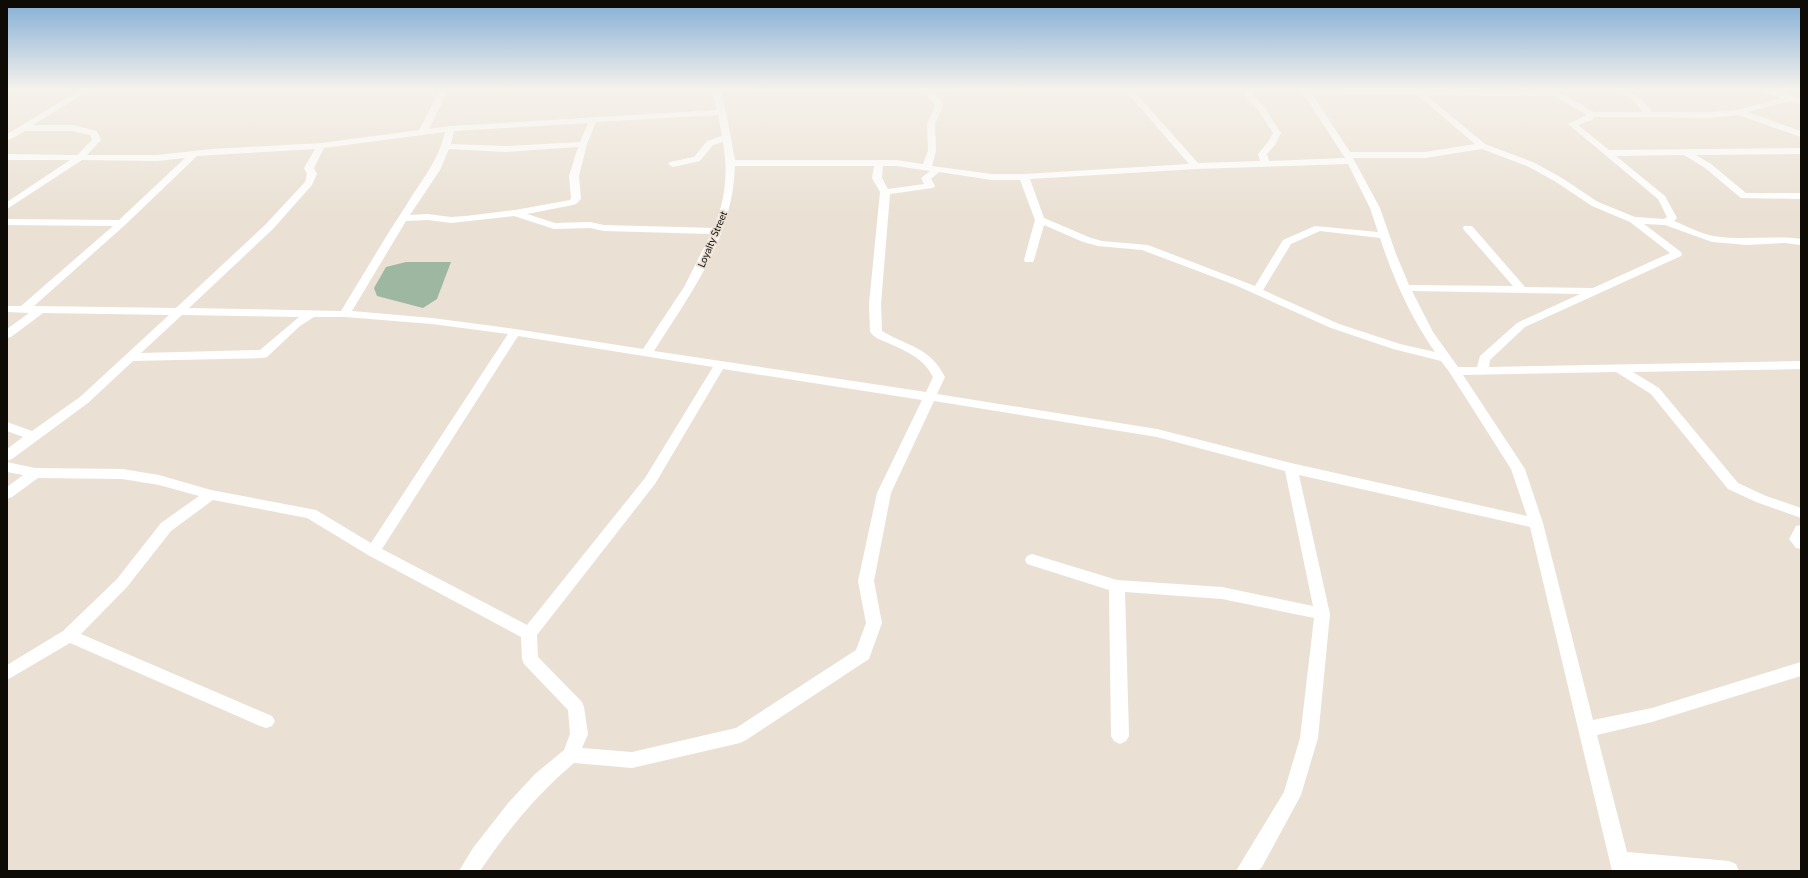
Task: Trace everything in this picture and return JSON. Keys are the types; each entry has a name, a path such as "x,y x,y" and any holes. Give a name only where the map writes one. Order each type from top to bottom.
{"street":[{"path":"7,138 18,131"},
{"path":"7,206 78,158 97,140 94,133 85,131"},
{"path":"7,157 157,158 211,152 321,146 432,131"},
{"path":"345,314 412,203 435,170 446,146 450,131"},
{"path":"404,218 428,217 451,220 515,213 573,202 576,199 574,176 588,131"},
{"name":"Loyalty Street","path":"647,352 699,269 723,216 730,186 731,163 725,131"},
{"path":"885,192 930,186 926,178 931,168 931,131"},
{"path":"1165,131 1196,166"},
{"path":"1265,164 1262,154 1272,143 1277,134 1275,131"},
{"path":"1331,131 1348,158 1374,207 1392,259 1419,315 1444,358 1455,371 1518,469 1536,523 1621,866 1729,871"},
{"path":"1464,131 1482,146 1532,165 1559,180 1595,204 1633,220 1677,254 1521,325 1484,359 1482,371"},
{"path":"1581,131 1662,198 1672,218 1666,222"},
{"path":"1791,131 1801,134"},
{"path":"673,164 697,159 710,143 726,138"},
{"path":"446,146 506,149 583,144"},
{"path":"7,456 84,400 176,312 269,227 309,183 312,174 309,168 321,146"},
{"path":"731,163 879,163 931,168 992,177 1024,177 1196,166 1265,164 1348,158 1425,155 1482,146"},
{"path":"1608,153 1801,151"},
{"path":"1687,153 1708,166 1744,196 1801,196"},
{"path":"23,310 122,223 194,154"},
{"path":"571,755 632,760 740,735 863,654 874,623 866,581 884,493 939,378 935,367 922,354 876,332 875,304 885,192 877,178 879,163"},
{"path":"1024,177 1040,220 1029,260"},
{"path":"515,213 554,226 590,225 604,228 717,231"},
{"path":"1040,220 1087,240 1102,244 1144,247 1159,254 1239,283 1319,317 1336,326 1397,347 1444,358"},
{"path":"1633,220 1666,222 1712,239 1747,242 1785,240 1801,242"},
{"path":"7,222 122,223"},
{"path":"1257,291 1287,242 1319,228 1385,236"},
{"path":"1468,228 1522,290"},
{"path":"1406,288 1594,291"},
{"path":"7,309 345,314 432,321 515,332 1157,433 1291,468 1488,514 1536,523"},
{"path":"7,335 40,310"},
{"path":"130,357 263,354 296,324 312,314"},
{"path":"373,551 515,332"},
{"path":"469,871 492,836 549,772 571,755 579,734 576,707 530,659 529,634 650,481 720,365"},
{"path":"1455,371 1801,365"},
{"path":"1781,366 1801,374"},
{"path":"1620,369 1655,391 1733,486 1761,499 1801,513"},
{"path":"7,426 33,436"},
{"path":"7,467 35,473 122,474 159,480 211,495 311,514 373,551 529,634"},
{"path":"1246,871 1255,860 1292,795 1309,738 1322,614 1291,468"},
{"path":"7,494 35,473"},
{"path":"7,674 69,636 122,583 166,527 211,495"},
{"path":"1801,530 1796,539 1801,544"},
{"path":"1032,560 1117,586 1222,593 1322,614"},
{"path":"1117,586 1120,736"},
{"path":"69,636 266,721"},
{"path":"1588,729 1652,715 1801,669"}],"green space":[{"path":"406,262 451,262 437,299 423,308 377,296 374,288 386,267"}]}
